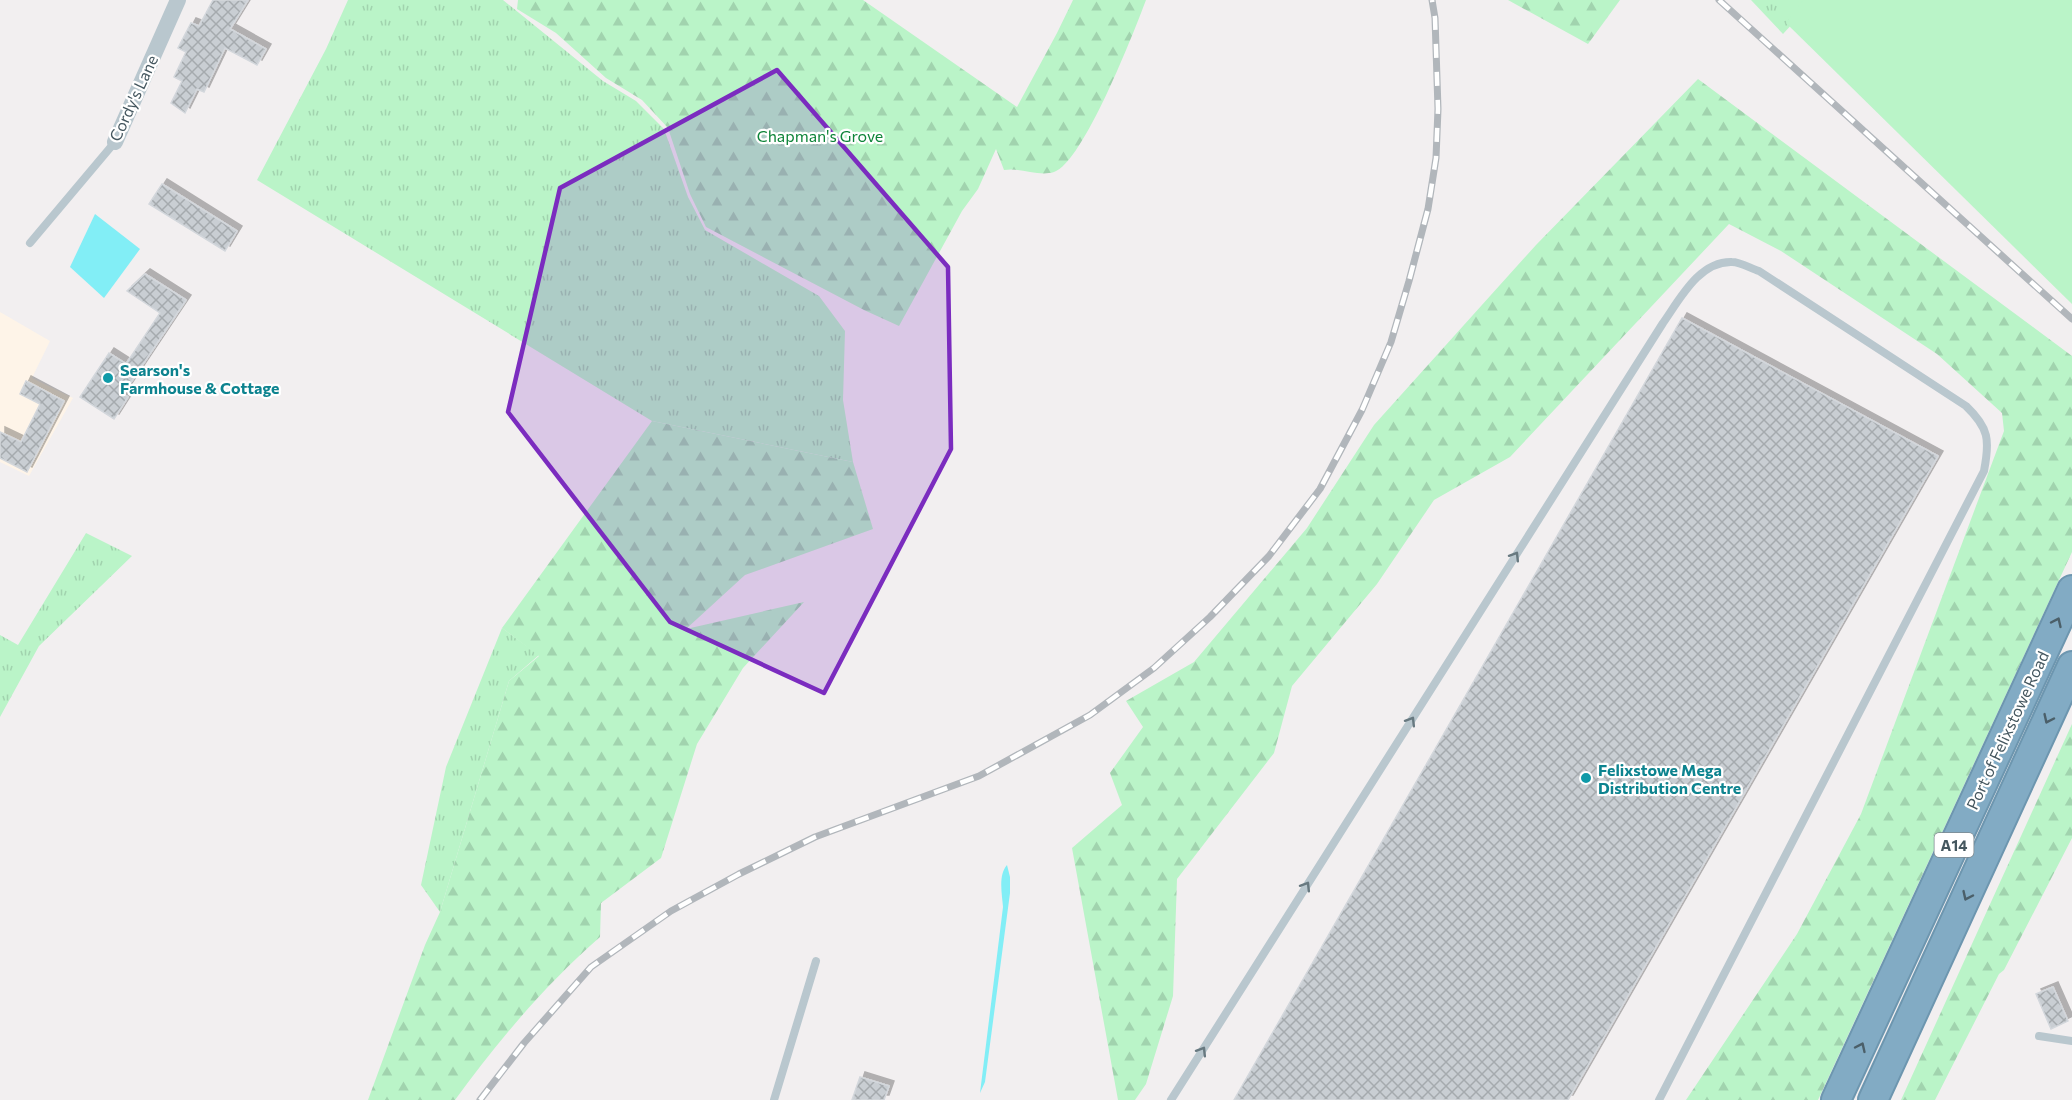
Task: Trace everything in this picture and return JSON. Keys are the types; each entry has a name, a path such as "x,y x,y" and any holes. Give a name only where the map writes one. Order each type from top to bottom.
{"highway":[{"name":"Port of Felixstowe Road","path":"1836,1100 2072,590"},
{"name":"Port of Felixstowe Road","path":"1874,1100 2072,666"}],"street":[{"name":"Cordy's Lane","path":"115,142 178,0"}],"lane":[{"name":"Cordy's Lane","path":"30,243 115,142"},
{"path":"1171,1100 1663,323 1698,275 1716,263 1734,262 1759,271 1966,406 1986,430 1988,448 1984,471 1659,1100"},
{"path":"774,1100 816,961"},
{"path":"2039,1036 2072,1041"}],"highlighted area":[{"path":"777,70 948,267 951,449 824,693 670,622 508,412 560,188"}],"shaded area":[{"path":"0,312 50,341 32,378 73,398 29,476 0,462"}],"green space":[{"path":"348,0 503,0 603,81 636,101 664,129 688,197 705,230 819,296 845,331 843,400 853,462 652,421 257,180 326,49"},
{"name":"Chapman's Grove","path":"518,0 863,0 1017,107 1073,0 1146,0 1106,95 1079,146 1066,163 1054,172 1048,173 1004,170 996,149 978,189 962,211 899,326 706,227 690,194 668,128 642,100 606,78 556,33 517,9"},
{"path":"1508,0 1620,0 1588,44"},
{"path":"1751,0 1814,0 1783,34"},
{"path":"1803,0 2072,0 2072,304 1786,23"},
{"path":"1698,79 2072,356 2072,552 1818,1100 1686,1100 1797,934 1861,814 2004,431 2002,413 1937,354 1781,251 1729,224 1510,457 1434,500 1377,584 1292,686 1274,753 1177,879 1173,996 1146,1084 1135,1100 1118,1100 1072,848 1122,805 1110,773 1143,727 1126,701 1194,662 1307,528 1374,425 1536,245"},
{"path":"652,421 853,462 873,529 745,575 686,629 804,602 743,668 697,744 661,858 601,903 600,937 560,974 523,1014 455,1100 368,1100 425,945 440,912 509,681 539,656 502,628"},
{"path":"86,533 132,556 39,646 0,717 0,635 18,645"},
{"path":"502,628 539,655 509,681 440,912 421,885 446,767"},
{"path":"2072,724 2072,838 1935,1100 1901,1100"}],"water":[{"path":"95,214 140,249 104,298 70,267"},
{"path":"1007,865 1010,893 985,1082 980,1093 1003,907 1002,874"}],"building":[{"path":"213,0 248,0 230,29 266,49 257,65 225,48 204,92 197,89 185,113 171,103 182,81 174,77 186,52 178,48 191,23 199,26"},
{"path":"162,184 237,231 225,251 149,204"},
{"path":"145,274 186,300 123,394 128,397 114,419 80,397 109,353 126,364 160,313 127,291"},
{"name":"Felixstowe Mega Distribution Centre","path":"1682,318 1938,456 1568,1100 1234,1100"},
{"path":"26,381 64,401 27,472 0,458 0,432 21,442 40,404 20,394"},
{"path":"2053,987 2068,1021 2051,1029 2036,994"},
{"path":"860,1077 889,1086 884,1100 852,1100"}],"railway":[{"path":"480,1100 524,1043 591,967 671,911 739,874 815,837 979,776 1090,715 1154,668 1210,617 1269,556 1320,489 1362,410 1391,342 1409,281 1428,209 1436,158 1438,109 1435,18 1432,0"},
{"path":"1719,0 2072,319"}],"place":[{"name":"Searson's Farmhouse & Cottage","path":"108,378"},
{"name":"Felixstowe Mega Distribution Centre","path":"1586,778"}]}
